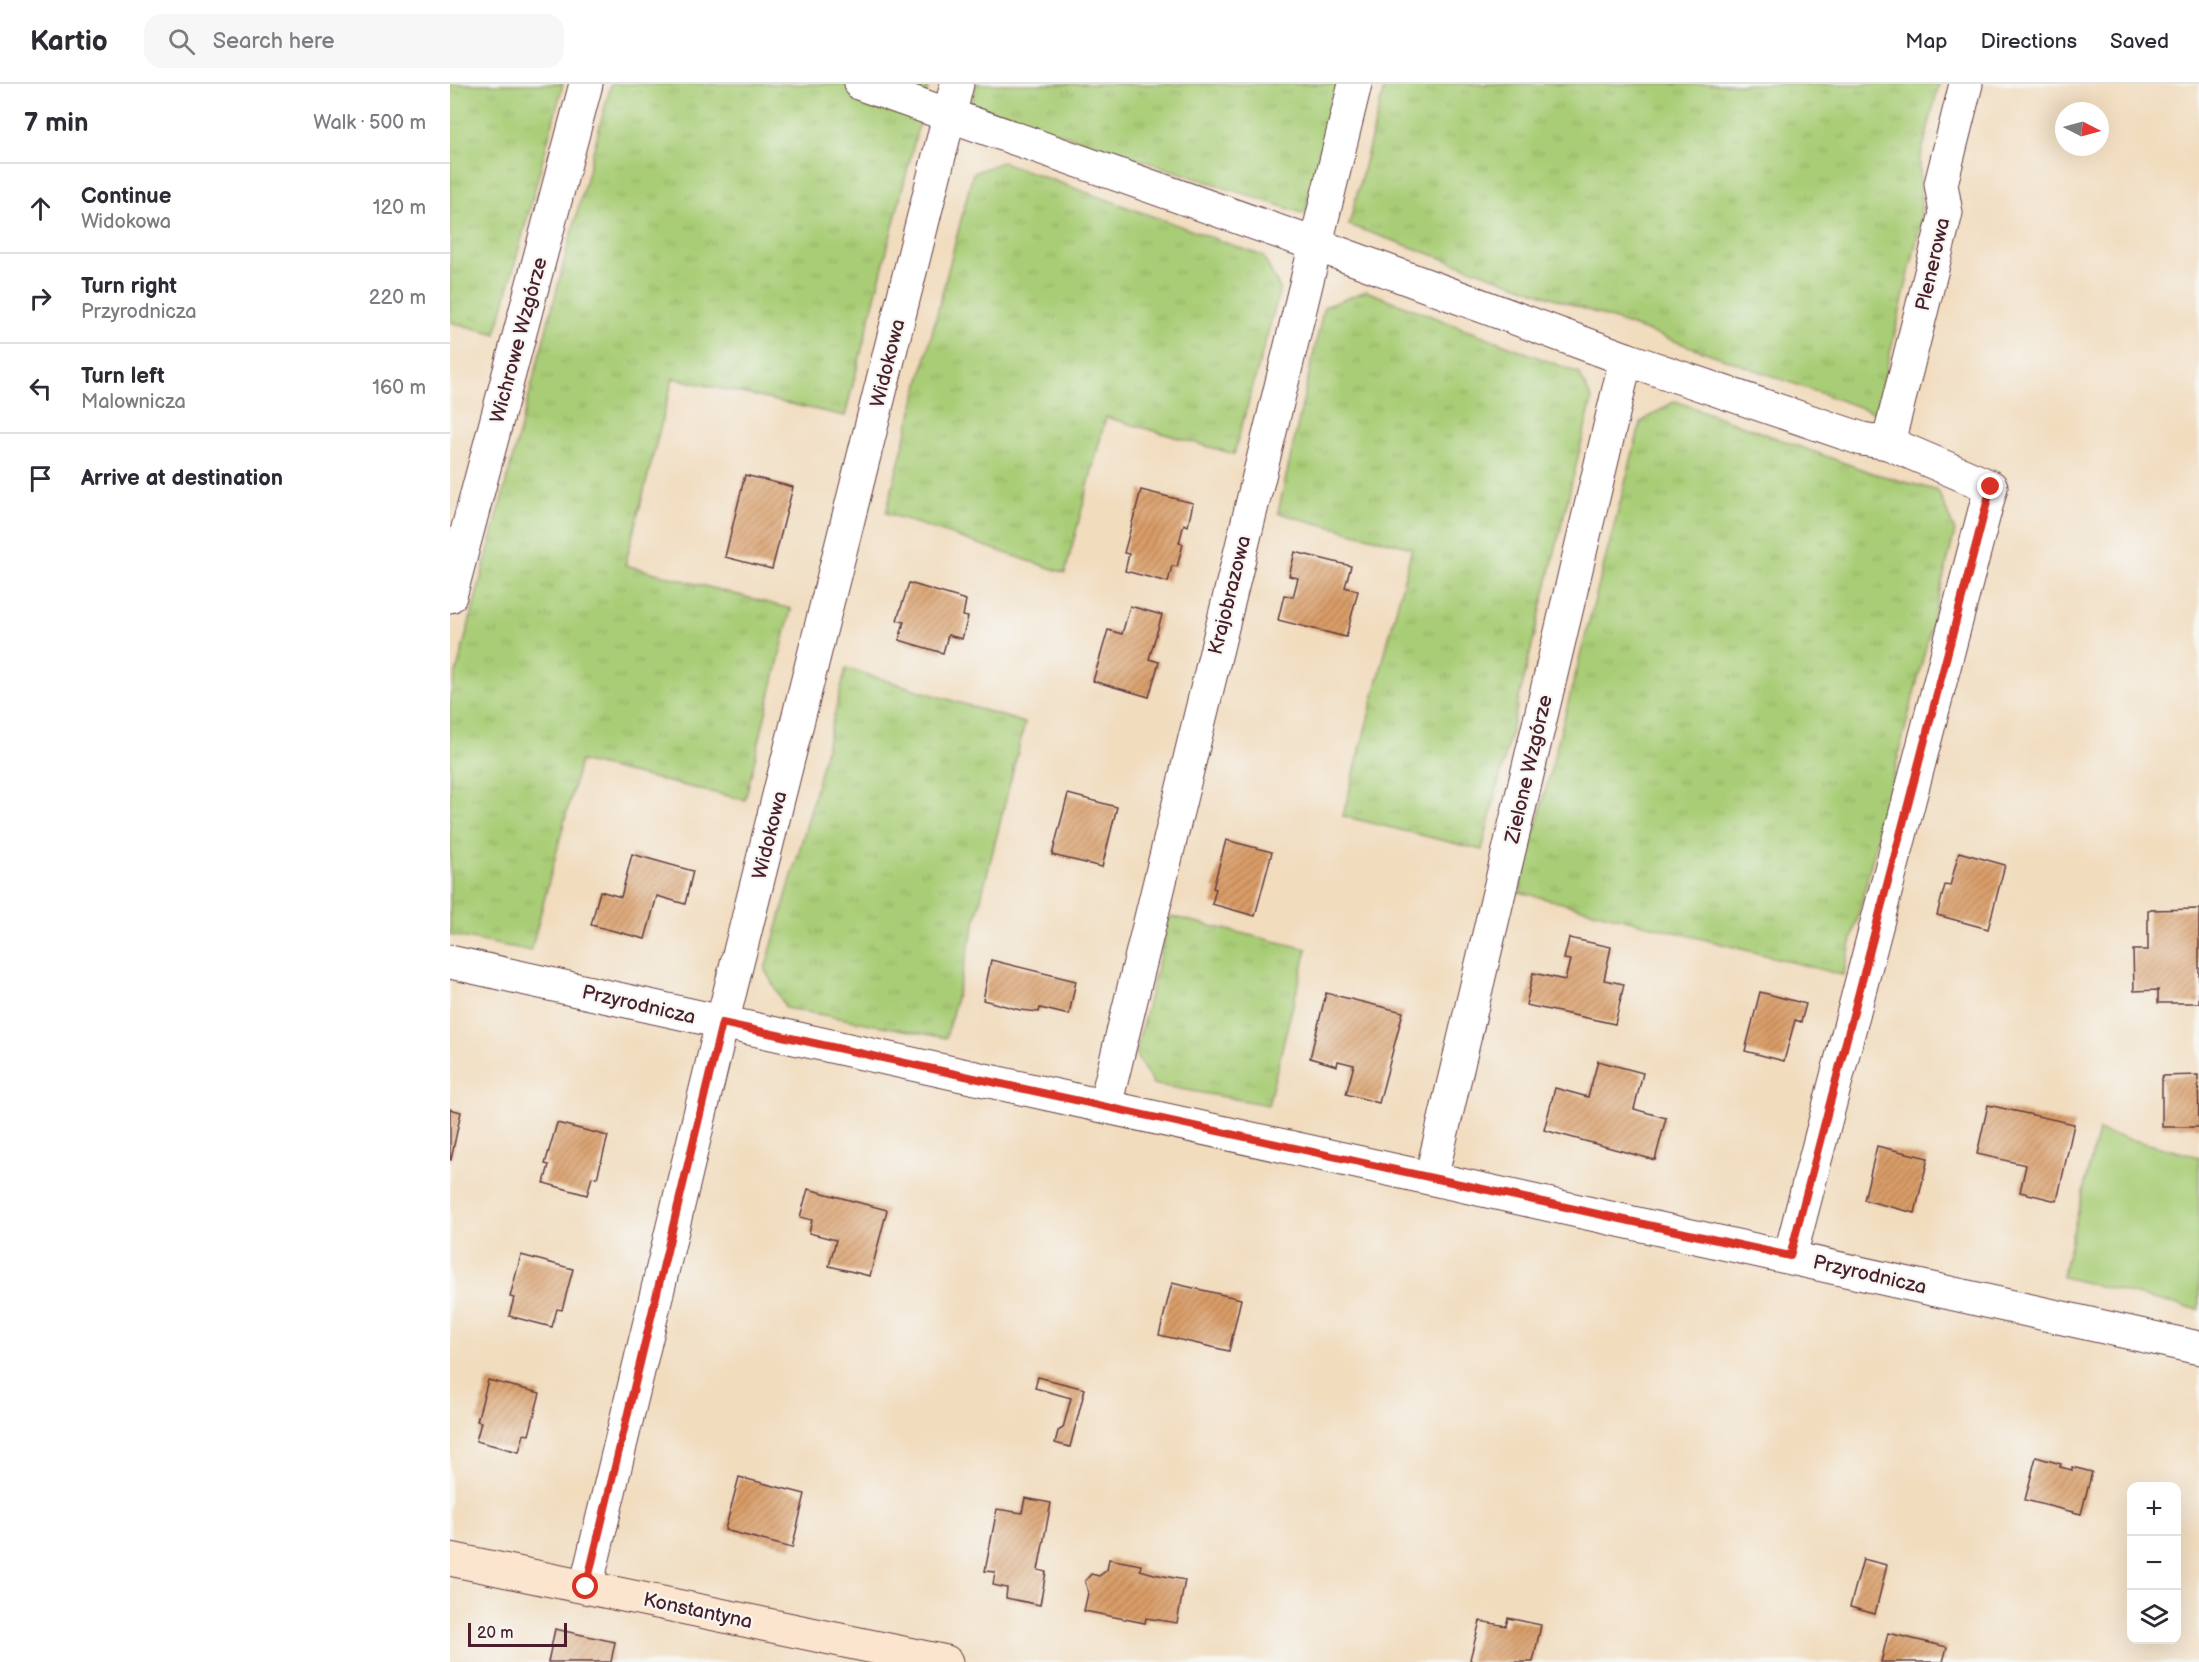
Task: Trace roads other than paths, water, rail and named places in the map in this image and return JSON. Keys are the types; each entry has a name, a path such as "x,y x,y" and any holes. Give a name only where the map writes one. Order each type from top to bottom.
{"street":[{"name":"Wichrowe Wzgórze","path":"450,596 586,84"},
{"path":"861,84 1314,244 1626,359 1862,439 1888,443 1991,487 1790,1256"},
{"name":"Widokowa","path":"586,1587 722,1023 957,84"},
{"name":"Krajobrazowa","path":"1105,1106 1314,244 1355,84"},
{"name":"Plenerowa","path":"1888,443 1946,213 1941,184 1966,84"},
{"name":"Zielone Wzgórze","path":"1431,1178 1626,359"},
{"name":"Przyrodnicza","path":"450,962 2199,1348"},
{"name":"Konstantyna","path":"450,1559 946,1662"}]}
